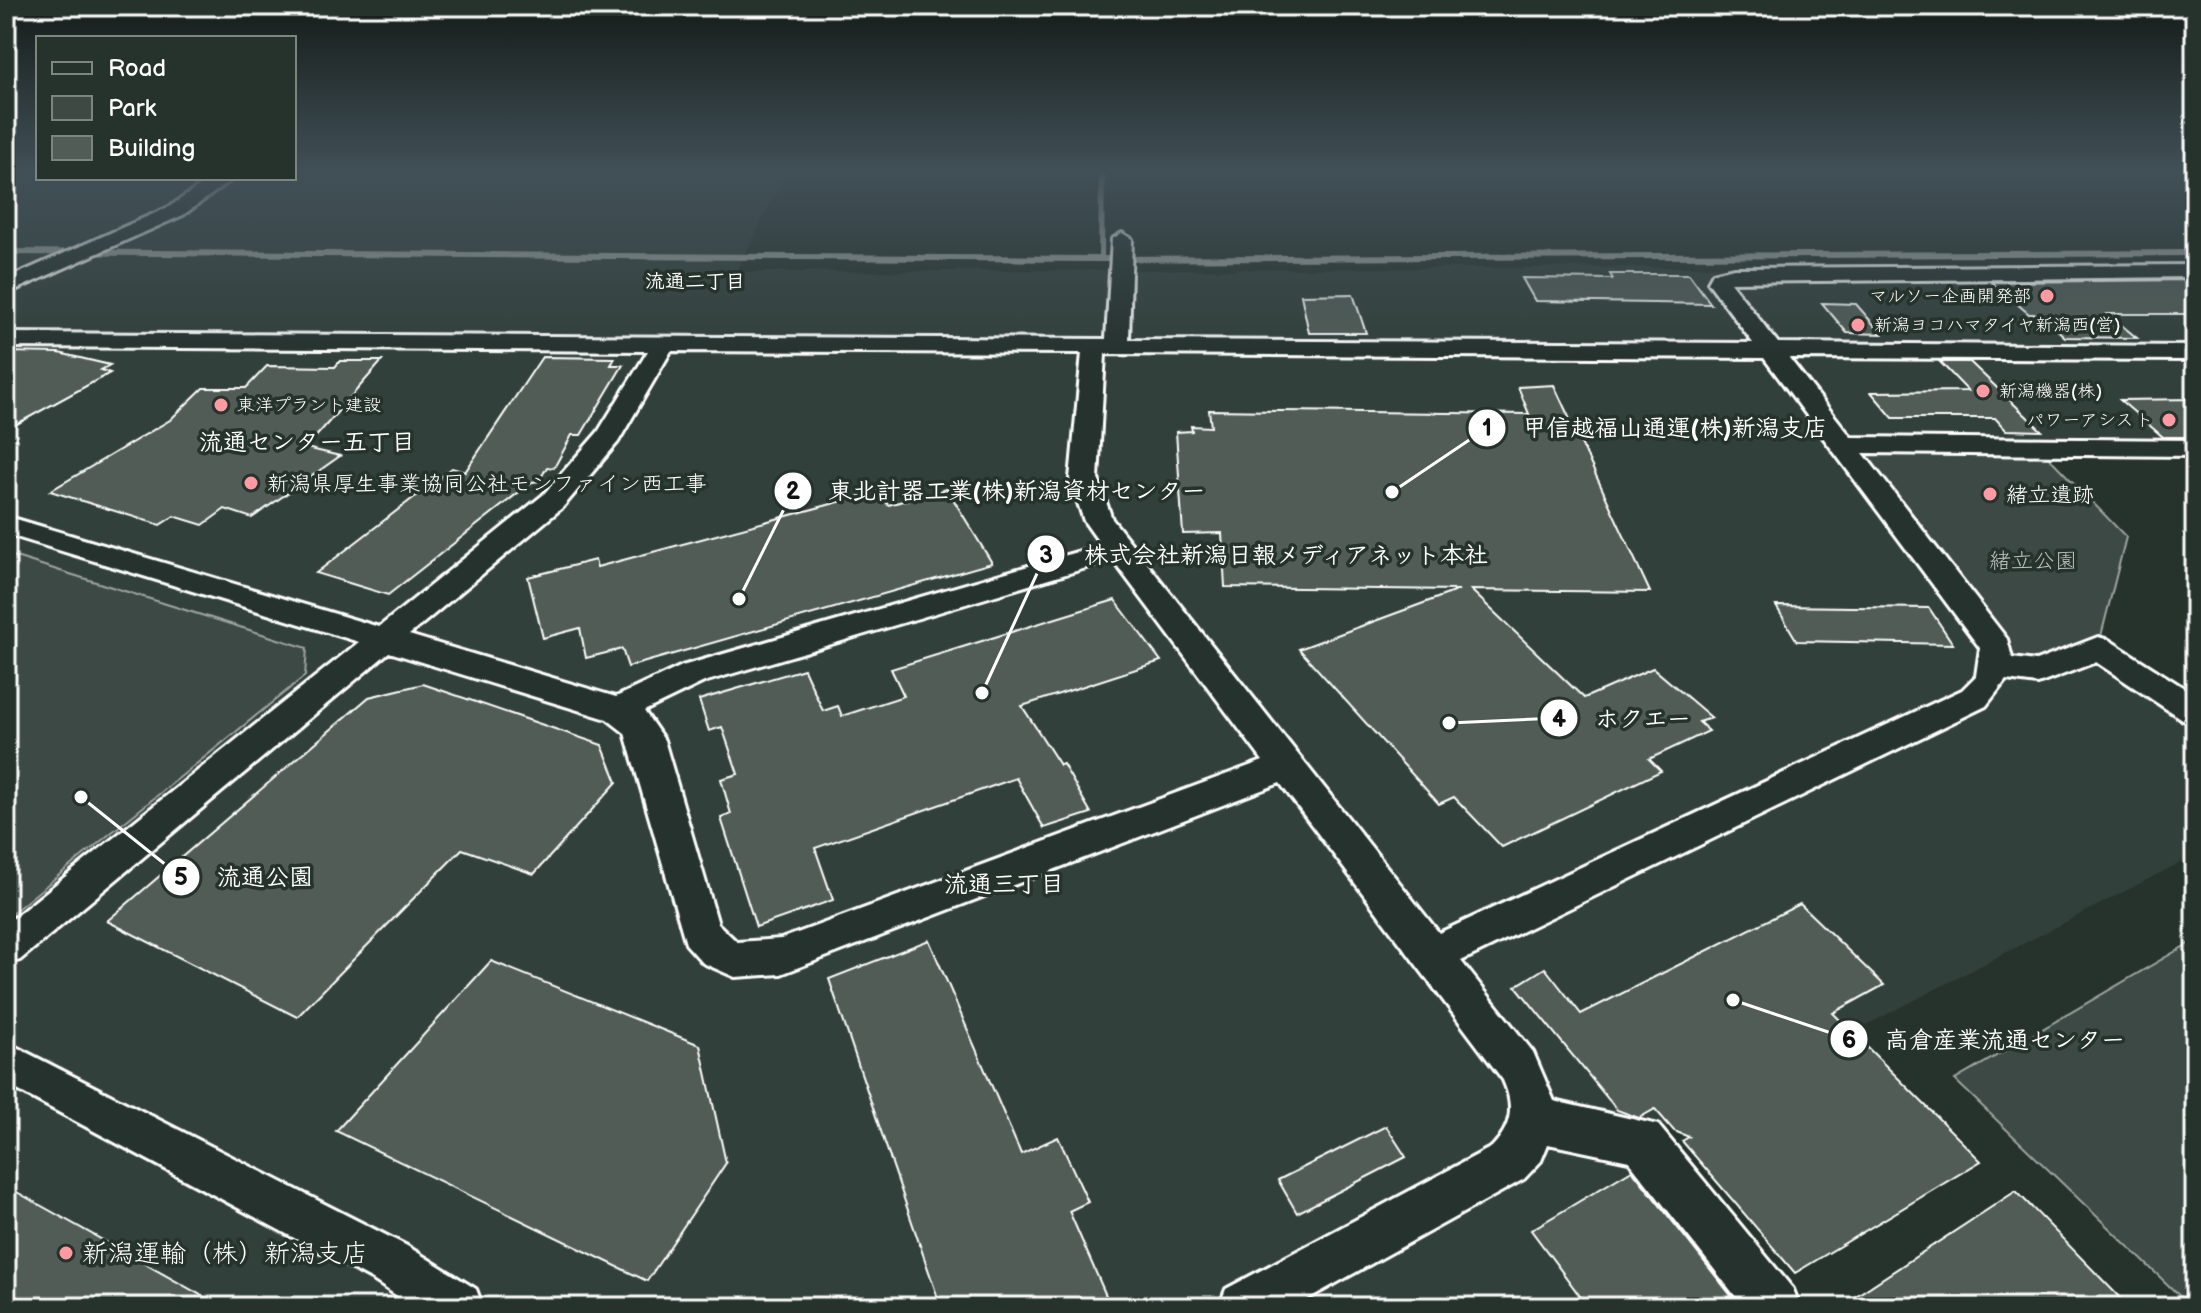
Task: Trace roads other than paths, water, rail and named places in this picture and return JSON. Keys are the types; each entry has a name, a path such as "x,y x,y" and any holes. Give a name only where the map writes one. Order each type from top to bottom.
{"street":[{"path":"6,287 124,234"},
{"path":"1122,249 1084,479 1091,508 1119,549 1435,954 1518,1066 1531,1093 1533,1119 1525,1145 1488,1177 1244,1307"},
{"path":"1435,954 1974,698 1989,686 1997,667 1996,647 1719,282 1721,278 1734,274 2195,271"},
{"path":"6,340 2195,353"},
{"path":"6,948 553,501 624,415 665,342"},
{"path":"1843,445 2195,448"},
{"path":"6,525 619,710 637,724 647,740 700,932 712,949 729,959 753,961 781,956 1287,766"},
{"path":"619,710 664,685 693,674 1119,549"},
{"path":"1997,667 2038,673 2098,648 2195,711"},
{"path":"6,1062 390,1263 458,1307"},
{"path":"1533,1119 1642,1141 1775,1307"}],"waterway":[{"path":"1101,234 1101,259"},
{"path":"6,252 1101,259"},
{"path":"1101,259 2195,253"}],"place":[{"name":"マルソー企画開発部","path":"2047,296"},
{"name":"新潟ヨコハマタイヤ新潟西(営)","path":"1858,325"},
{"name":"新潟機器(株)","path":"1983,391"},
{"name":"東洋プラント建設","path":"221,405"},
{"name":"パワーアシスト","path":"2169,420"},
{"name":"新潟県厚生事業協同公社モンファイン西工事","path":"251,483"},
{"name":"甲信越福山通運(株)新潟支店","path":"1392,492"},
{"name":"緒立遺跡","path":"1990,494"},
{"name":"東北計器工業(株)新潟資材センター","path":"739,599"},
{"name":"株式会社新潟日報メディアネット本社","path":"982,693"},
{"name":"ホクエー","path":"1449,723"},
{"name":"流通公園","path":"81,797"},
{"name":"高倉産業流通センター","path":"1733,1000"},
{"name":"新潟運輸（株）新潟支店","path":"66,1253"}],"district":[{"name":"流通二丁目","path":"695,281"},
{"name":"流通センター五丁目","path":"307,442"},
{"name":"流通三丁目","path":"1004,884"}],"park label":[{"name":"緒立公園","path":"2033,560"}]}
